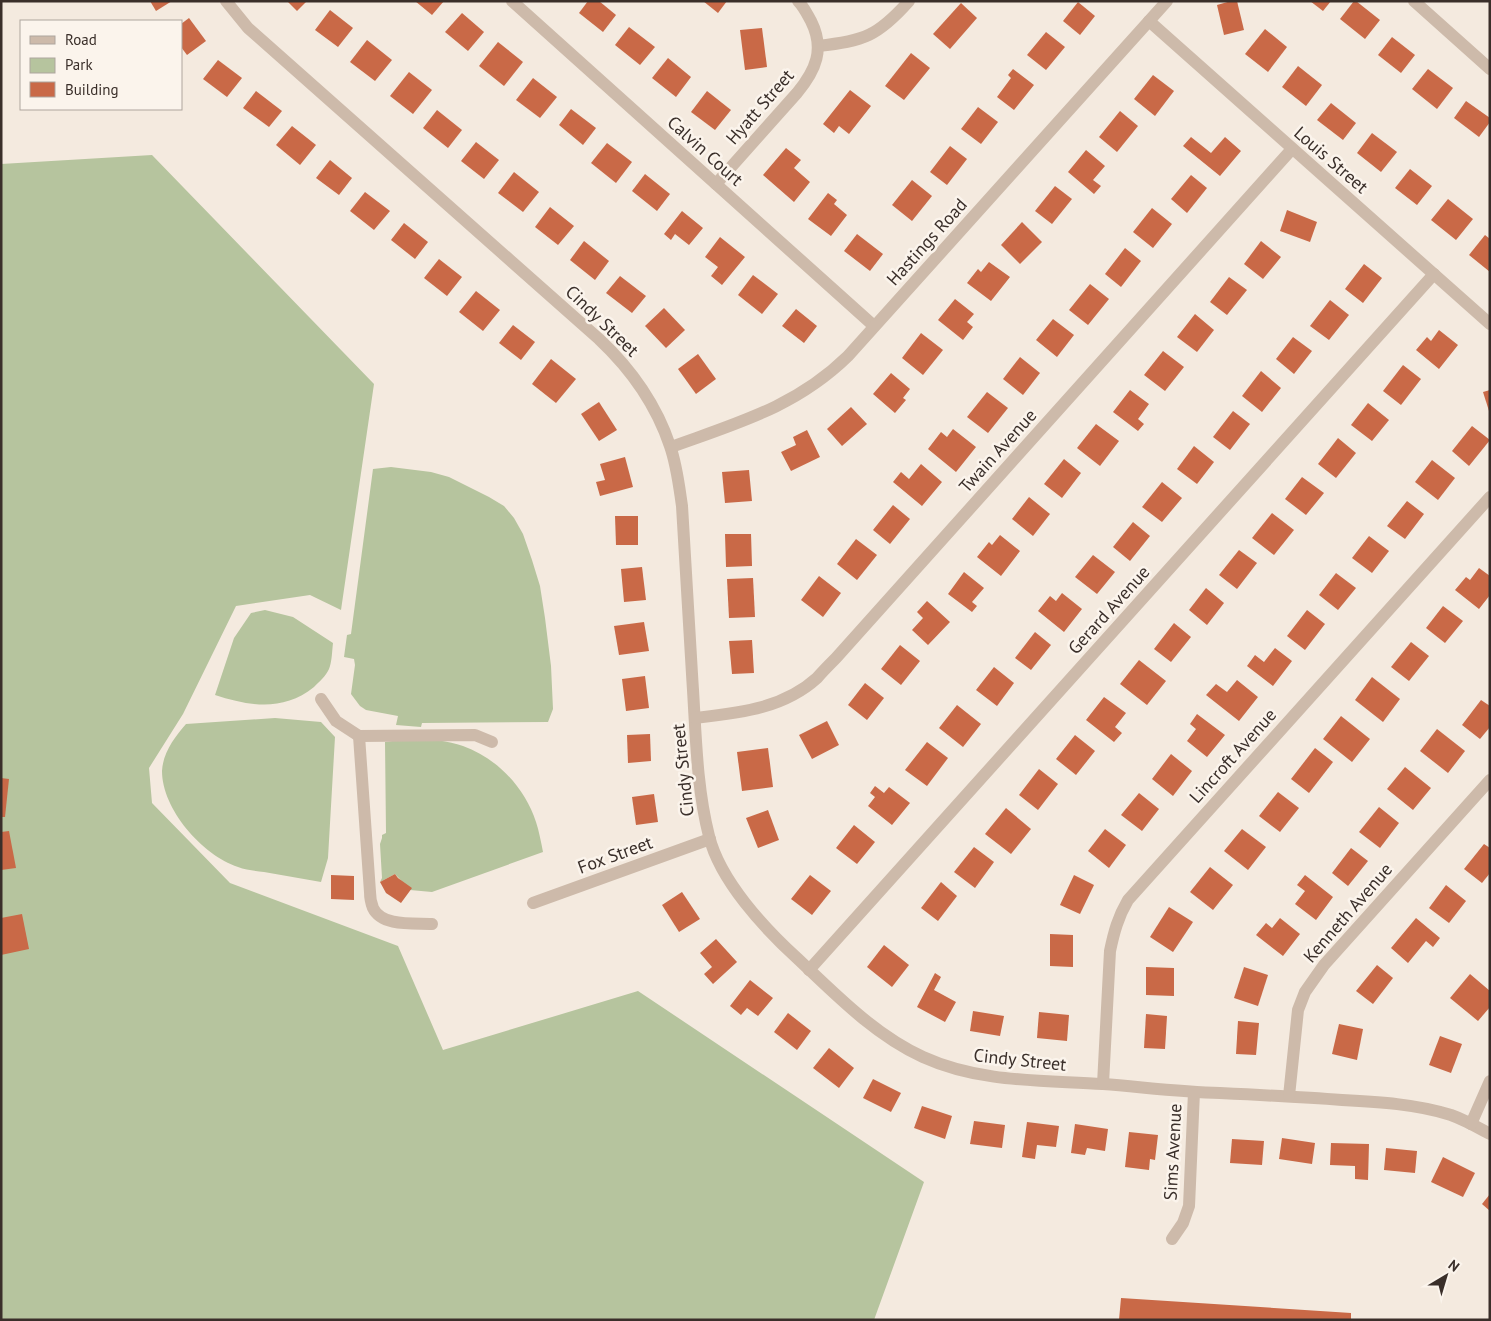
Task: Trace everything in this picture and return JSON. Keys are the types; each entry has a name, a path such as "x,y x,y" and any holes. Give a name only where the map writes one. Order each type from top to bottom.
{"street":[{"name":"Cindy Street","path":"226,1 248,28 615,354 644,390 671,447 682,506 698,771 710,839 723,870 748,906 772,934 866,1021 886,1036 924,1058 954,1069 1005,1079 1103,1084 1194,1092 1386,1102 1423,1108 1452,1116 1490,1134"},
{"name":"Calvin Court","path":"512,1 874,326"},
{"path":"798,1 813,25 818,46 868,37 894,19 910,1"},
{"name":"Hastings Road","path":"671,447 761,415 783,404 831,373 1167,1"},
{"path":"1414,1 1490,69"},
{"name":"Louis Street","path":"1149,21 1490,324"},
{"name":"Hyatt Street","path":"716,184 807,81 818,57 818,46"},
{"name":"Twain Avenue","path":"694,718 764,707 781,701 816,678 1292,149"},
{"name":"Gerard Avenue","path":"810,970 1434,274"},
{"name":"Lincroft Avenue","path":"1103,1084 1110,951 1119,915 1128,900 1490,497"},
{"path":"321,699 336,721 359,736 475,734 492,742"},
{"path":"359,736 370,892 373,909 386,920 432,924"},
{"name":"Kenneth Avenue","path":"1289,1096 1298,1010 1305,992 1324,965 1490,780"},
{"name":"Fox Street","path":"534,904 710,839"},
{"path":"1471,1124 1490,1082"},
{"name":"Sims Avenue","path":"1172,1239 1183,1223 1189,1206 1194,1092"}],"green space":[{"path":"152,155 374,384 341,610 310,595 236,606 183,714 149,768 152,803 230,883 398,946 443,1050 638,991 924,1182 874,1320 1,1320 1,164"},
{"path":"391,467 431,472 449,477 504,506 514,518 523,534 540,586 551,666 553,709 548,722 422,723 421,727 396,725 398,716 366,710 360,706 351,694 355,665 354,659 344,657 347,635 351,634 373,469"},
{"path":"265,610 293,617 333,643 328,672 314,687 302,695 278,703 253,704 215,695 234,638 251,613"},
{"path":"275,718 321,722 335,737 328,858 321,882 248,870 224,861 186,829 169,800 164,786 162,771 167,751 186,724"},
{"path":"414,738 439,740 463,746 475,751 498,766 525,797 537,825 543,852 432,892 410,890 395,874 380,882 382,878 380,844 382,835 386,833 385,742"}],"building":[{"path":"150,1 172,1 156,11"},
{"path":"287,1 307,1 297,11"},
{"path":"415,1 444,1 432,15"},
{"path":"588,1 599,1 616,15 603,32 579,13"},
{"path":"703,1 727,1 718,13"},
{"path":"1237,1 1244,30 1224,35 1217,5"},
{"path":"1310,1 1331,1 1323,11"},
{"path":"1354,1 1380,20 1365,39 1340,19"},
{"path":"1078,2 1095,16 1080,35 1063,21"},
{"path":"961,3 977,18 950,49 933,34"},
{"path":"330,10 353,28 338,47 315,30"},
{"path":"462,13 484,32 468,51 445,32"},
{"path":"189,18 206,41 187,55 182,48 182,23"},
{"path":"629,27 655,47 640,65 615,45"},
{"path":"762,28 767,67 745,70 740,30"},
{"path":"1265,29 1287,47 1268,72 1245,54"},
{"path":"1046,32 1065,47 1046,70 1027,55"},
{"path":"1392,37 1415,55 1401,73 1378,55"},
{"path":"367,40 392,60 375,81 350,62"},
{"path":"498,42 523,62 504,86 479,66"},
{"path":"911,53 930,68 904,100 885,86"},
{"path":"668,58 691,77 676,97 652,78"},
{"path":"218,60 242,78 227,97 203,79"},
{"path":"1298,66 1322,85 1306,106 1282,87"},
{"path":"1013,69 1034,85 1014,110 997,97 1011,78 1008,75"},
{"path":"1428,69 1453,88 1437,109 1412,89"},
{"path":"409,72 432,90 413,114 390,96"},
{"path":"1153,75 1174,91 1155,116 1134,99"},
{"path":"533,78 557,97 540,118 516,100"},
{"path":"850,90 871,106 849,134 839,126 834,133 823,124"},
{"path":"256,91 282,111 269,127 243,108"},
{"path":"707,91 731,110 715,130 691,112"},
{"path":"1466,101 1490,118 1490,122 1479,137 1454,118"},
{"path":"1331,103 1356,123 1343,140 1317,120"},
{"path":"978,107 998,122 981,144 961,129"},
{"path":"571,109 596,128 583,145 559,125"},
{"path":"437,110 462,130 448,148 423,128"},
{"path":"1120,111 1138,126 1117,152 1099,137"},
{"path":"292,126 316,145 300,165 276,145"},
{"path":"1372,133 1397,152 1381,172 1357,153"},
{"path":"1191,137 1211,153 1225,137 1241,151 1220,176 1183,146"},
{"path":"476,142 499,160 484,179 461,161"},
{"path":"607,143 632,162 616,183 591,163"},
{"path":"950,146 967,159 947,185 930,172"},
{"path":"786,148 801,160 794,168 810,182 794,202 763,175"},
{"path":"1086,150 1105,166 1093,180 1101,186 1094,194 1068,172"},
{"path":"330,160 352,178 339,195 316,178"},
{"path":"1410,169 1432,186 1417,205 1395,188"},
{"path":"514,172 539,192 523,212 498,193"},
{"path":"645,174 670,194 657,211 632,191"},
{"path":"1191,175 1207,188 1187,213 1171,199"},
{"path":"912,180 932,196 912,221 892,205"},
{"path":"1055,186 1072,199 1052,224 1035,211"},
{"path":"365,192 390,211 374,230 350,211"},
{"path":"828,193 837,200 834,204 847,215 831,236 808,219"},
{"path":"1448,199 1473,219 1456,240 1431,220"},
{"path":"550,207 574,226 558,245 535,227"},
{"path":"1152,208 1172,224 1153,248 1133,232"},
{"path":"1287,210 1317,222 1310,242 1280,231"},
{"path":"682,211 703,228 689,245 675,234 671,240 664,234"},
{"path":"1022,222 1042,242 1020,264 1001,245"},
{"path":"404,223 428,242 415,259 391,240"},
{"path":"857,234 883,254 870,271 844,251"},
{"path":"1485,235 1490,239 1490,272 1469,255"},
{"path":"720,237 745,257 722,285 711,276 718,267 705,257"},
{"path":"584,241 609,261 595,280 570,260"},
{"path":"1261,241 1281,257 1263,279 1244,264"},
{"path":"1125,248 1141,261 1121,287 1105,274"},
{"path":"439,259 462,277 447,296 424,278"},
{"path":"989,262 1010,277 991,301 967,283 978,269 981,272"},
{"path":"1364,264 1382,278 1363,303 1345,289"},
{"path":"753,275 778,294 762,314 738,295"},
{"path":"620,276 646,296 632,313 606,293"},
{"path":"1229,277 1247,290 1227,315 1210,302"},
{"path":"1090,284 1109,299 1088,325 1069,310"},
{"path":"476,291 500,310 483,331 459,312"},
{"path":"955,299 974,314 967,322 973,327 963,340 938,320"},
{"path":"1330,300 1349,315 1329,340 1310,326"},
{"path":"664,308 685,330 666,348 645,326"},
{"path":"796,309 817,326 804,343 782,326"},
{"path":"1195,314 1214,330 1197,352 1177,337"},
{"path":"1053,319 1074,335 1057,357 1036,340"},
{"path":"513,325 535,342 521,360 499,343"},
{"path":"1439,330 1458,345 1439,369 1416,350 1427,337 1431,341"},
{"path":"921,333 943,350 923,375 902,358"},
{"path":"1293,337 1312,351 1294,374 1276,359"},
{"path":"1163,351 1184,367 1165,391 1144,375"},
{"path":"698,354 716,379 696,394 678,369"},
{"path":"1020,357 1040,373 1023,395 1003,379"},
{"path":"551,359 576,379 556,403 532,384"},
{"path":"1403,365 1421,379 1401,405 1383,391"},
{"path":"1261,371 1281,388 1262,412 1242,396"},
{"path":"891,373 910,389 903,398 906,400 895,413 873,394"},
{"path":"1130,390 1149,404 1138,419 1144,424 1138,431 1113,412"},
{"path":"1490,390 1490,411 1489,411 1483,392"},
{"path":"987,392 1008,408 988,433 967,417"},
{"path":"599,402 617,430 599,441 581,414"},
{"path":"1368,403 1389,420 1372,441 1351,425"},
{"path":"851,407 867,424 842,446 827,429"},
{"path":"1233,411 1250,424 1230,450 1213,437"},
{"path":"1096,424 1119,441 1100,466 1077,448"},
{"path":"1472,426 1490,440 1469,466 1452,451"},
{"path":"953,429 976,447 956,472 928,449 941,432 947,437"},
{"path":"807,430 820,457 791,471 781,452 796,445 793,437"},
{"path":"1338,438 1356,453 1336,478 1318,464"},
{"path":"1194,446 1214,462 1197,484 1177,469"},
{"path":"625,457 633,487 600,496 596,482 605,480 600,464"},
{"path":"1064,459 1081,473 1062,498 1044,484"},
{"path":"1432,460 1455,478 1438,500 1415,482"},
{"path":"921,464 942,482 922,506 893,482 901,472 909,479"},
{"path":"749,470 752,501 725,503 722,472"},
{"path":"1302,477 1324,493 1306,515 1285,499"},
{"path":"1162,482 1182,498 1162,522 1142,507"},
{"path":"1029,497 1050,514 1033,536 1012,519"},
{"path":"1407,501 1424,514 1405,539 1387,526"},
{"path":"893,505 910,519 890,544 873,530"},
{"path":"1272,513 1294,530 1274,555 1252,538"},
{"path":"615,516 638,516 638,545 616,545"},
{"path":"1133,522 1150,536 1130,561 1113,547"},
{"path":"725,534 751,534 752,566 726,567"},
{"path":"1000,535 1020,551 1001,576 977,557 989,542 992,545"},
{"path":"1369,536 1389,551 1372,573 1352,558"},
{"path":"856,539 877,555 857,580 837,564"},
{"path":"1239,550 1257,563 1237,589 1219,575"},
{"path":"1093,555 1115,572 1097,594 1075,577"},
{"path":"642,567 646,600 624,602 621,569"},
{"path":"1479,568 1490,576 1490,595 1479,609 1455,590 1466,577 1470,580"},
{"path":"964,572 984,588 972,602 977,606 972,612 948,594"},
{"path":"1336,573 1356,588 1338,610 1319,595"},
{"path":"819,576 841,593 823,617 801,600"},
{"path":"753,578 755,617 729,618 727,579"},
{"path":"1206,588 1224,603 1207,625 1189,610"},
{"path":"1062,593 1082,609 1064,632 1038,611 1050,596 1056,601"},
{"path":"927,601 950,622 928,645 912,630 923,618 917,612"},
{"path":"1443,606 1463,621 1445,643 1426,628"},
{"path":"1307,610 1325,624 1305,650 1287,636"},
{"path":"644,622 649,651 619,655 614,626"},
{"path":"1174,623 1191,637 1171,662 1154,649"},
{"path":"1035,632 1051,645 1031,670 1015,658"},
{"path":"752,640 754,673 732,674 729,641"},
{"path":"1411,642 1429,656 1409,681 1391,667"},
{"path":"900,645 920,661 901,685 881,669"},
{"path":"1275,648 1292,661 1273,686 1247,666 1255,655 1264,662"},
{"path":"1139,660 1166,681 1147,705 1120,684"},
{"path":"994,667 1014,683 997,706 976,690"},
{"path":"645,676 649,708 626,711 622,679"},
{"path":"1372,677 1400,699 1383,722 1355,700"},
{"path":"1237,680 1258,697 1239,721 1206,695 1216,684 1227,692"},
{"path":"865,683 884,698 867,720 848,705"},
{"path":"1104,697 1126,713 1115,727 1122,733 1114,742 1086,720"},
{"path":"1481,700 1490,706 1490,727 1480,739 1462,725"},
{"path":"957,705 981,724 963,747 939,728"},
{"path":"1197,714 1225,735 1207,757 1187,741 1196,729 1190,724"},
{"path":"1341,716 1370,739 1352,762 1323,739"},
{"path":"827,721 839,745 812,759 799,735"},
{"path":"1437,729 1465,751 1448,773 1420,751"},
{"path":"650,734 651,761 628,763 627,735"},
{"path":"1075,735 1095,751 1076,775 1056,759"},
{"path":"927,742 948,758 927,786 905,770"},
{"path":"768,748 773,787 742,791 737,752"},
{"path":"1315,748 1333,762 1309,793 1291,779"},
{"path":"1171,754 1192,771 1173,796 1152,779"},
{"path":"1405,767 1431,788 1413,810 1387,789"},
{"path":"1039,769 1058,784 1038,810 1019,795"},
{"path":"1,778 9,779 5,817 1,817"},
{"path":"875,786 884,793 889,787 910,803 892,825 868,806 875,797 870,793"},
{"path":"1278,792 1299,808 1280,832 1259,816"},
{"path":"1139,793 1159,809 1142,831 1121,815"},
{"path":"654,794 658,822 636,825 632,797"},
{"path":"1379,807 1399,823 1380,848 1359,832"},
{"path":"1006,808 1031,829 1011,854 985,834"},
{"path":"768,810 779,840 758,848 746,818"},
{"path":"854,825 875,842 857,864 836,848"},
{"path":"1105,829 1126,845 1109,868 1088,851"},
{"path":"1242,829 1266,847 1248,870 1224,851"},
{"path":"9,831 16,868 1,870 1,832"},
{"path":"1484,844 1490,848 1490,873 1482,883 1464,869"},
{"path":"974,847 994,862 975,888 954,872"},
{"path":"1351,848 1368,861 1348,886 1332,873"},
{"path":"1210,867 1233,885 1213,910 1190,892"},
{"path":"395,874 412,888 401,903 386,893 380,882"},
{"path":"331,875 354,876 354,900 331,899"},
{"path":"810,875 831,891 812,915 791,899"},
{"path":"1074,875 1094,885 1080,914 1060,905"},
{"path":"1305,875 1333,897 1316,920 1295,904 1305,891 1297,885"},
{"path":"941,882 957,896 938,921 921,908"},
{"path":"1446,885 1466,901 1449,923 1429,908"},
{"path":"682,892 700,919 679,932 662,905"},
{"path":"1169,907 1193,922 1173,952 1150,937"},
{"path":"22,914 29,949 1,955 1,918"},
{"path":"1280,918 1300,934 1283,956 1256,935 1266,923 1272,928"},
{"path":"1416,918 1440,938 1433,947 1426,941 1408,963 1391,948"},
{"path":"1050,934 1073,935 1073,967 1050,966"},
{"path":"716,939 737,962 713,984 704,974 712,967 700,953"},
{"path":"884,945 909,965 892,987 867,967"},
{"path":"1377,965 1393,978 1373,1004 1356,991"},
{"path":"1146,967 1174,968 1174,996 1146,995"},
{"path":"1244,967 1268,975 1258,1006 1234,998"},
{"path":"935,973 941,977 934,990 956,1002 945,1022 917,1007"},
{"path":"1470,974 1490,991 1490,1007 1478,1021 1450,998"},
{"path":"750,980 773,998 758,1016 747,1008 741,1015 730,1006"},
{"path":"973,1011 1004,1016 1000,1036 970,1031"},
{"path":"1039,1012 1069,1015 1067,1041 1037,1038"},
{"path":"788,1013 811,1031 797,1050 774,1032"},
{"path":"1146,1014 1167,1016 1165,1049 1144,1048"},
{"path":"1238,1021 1259,1023 1256,1055 1236,1054"},
{"path":"1339,1024 1363,1029 1357,1060 1332,1054"},
{"path":"1440,1036 1462,1044 1451,1073 1429,1065"},
{"path":"829,1048 854,1068 839,1088 813,1068"},
{"path":"873,1079 901,1093 891,1112 863,1098"},
{"path":"922,1106 952,1116 945,1139 914,1128"},
{"path":"974,1121 1005,1125 1002,1148 970,1144"},
{"path":"1027,1122 1059,1126 1056,1147 1037,1145 1035,1159 1022,1157"},
{"path":"1075,1124 1108,1129 1105,1151 1087,1148 1085,1155 1071,1153"},
{"path":"1129,1132 1158,1135 1155,1160 1150,1159 1149,1170 1125,1167"},
{"path":"1282,1138 1315,1143 1312,1164 1279,1159"},
{"path":"1232,1139 1264,1141 1262,1165 1230,1163"},
{"path":"1331,1143 1369,1144 1368,1180 1355,1179 1355,1166 1330,1165"},
{"path":"1386,1148 1417,1151 1415,1173 1384,1170"},
{"path":"1443,1157 1475,1173 1463,1197 1431,1182"},
{"path":"1490,1194 1490,1211 1482,1204"},
{"path":"1121,1298 1351,1313 1351,1320 1119,1320"}]}
